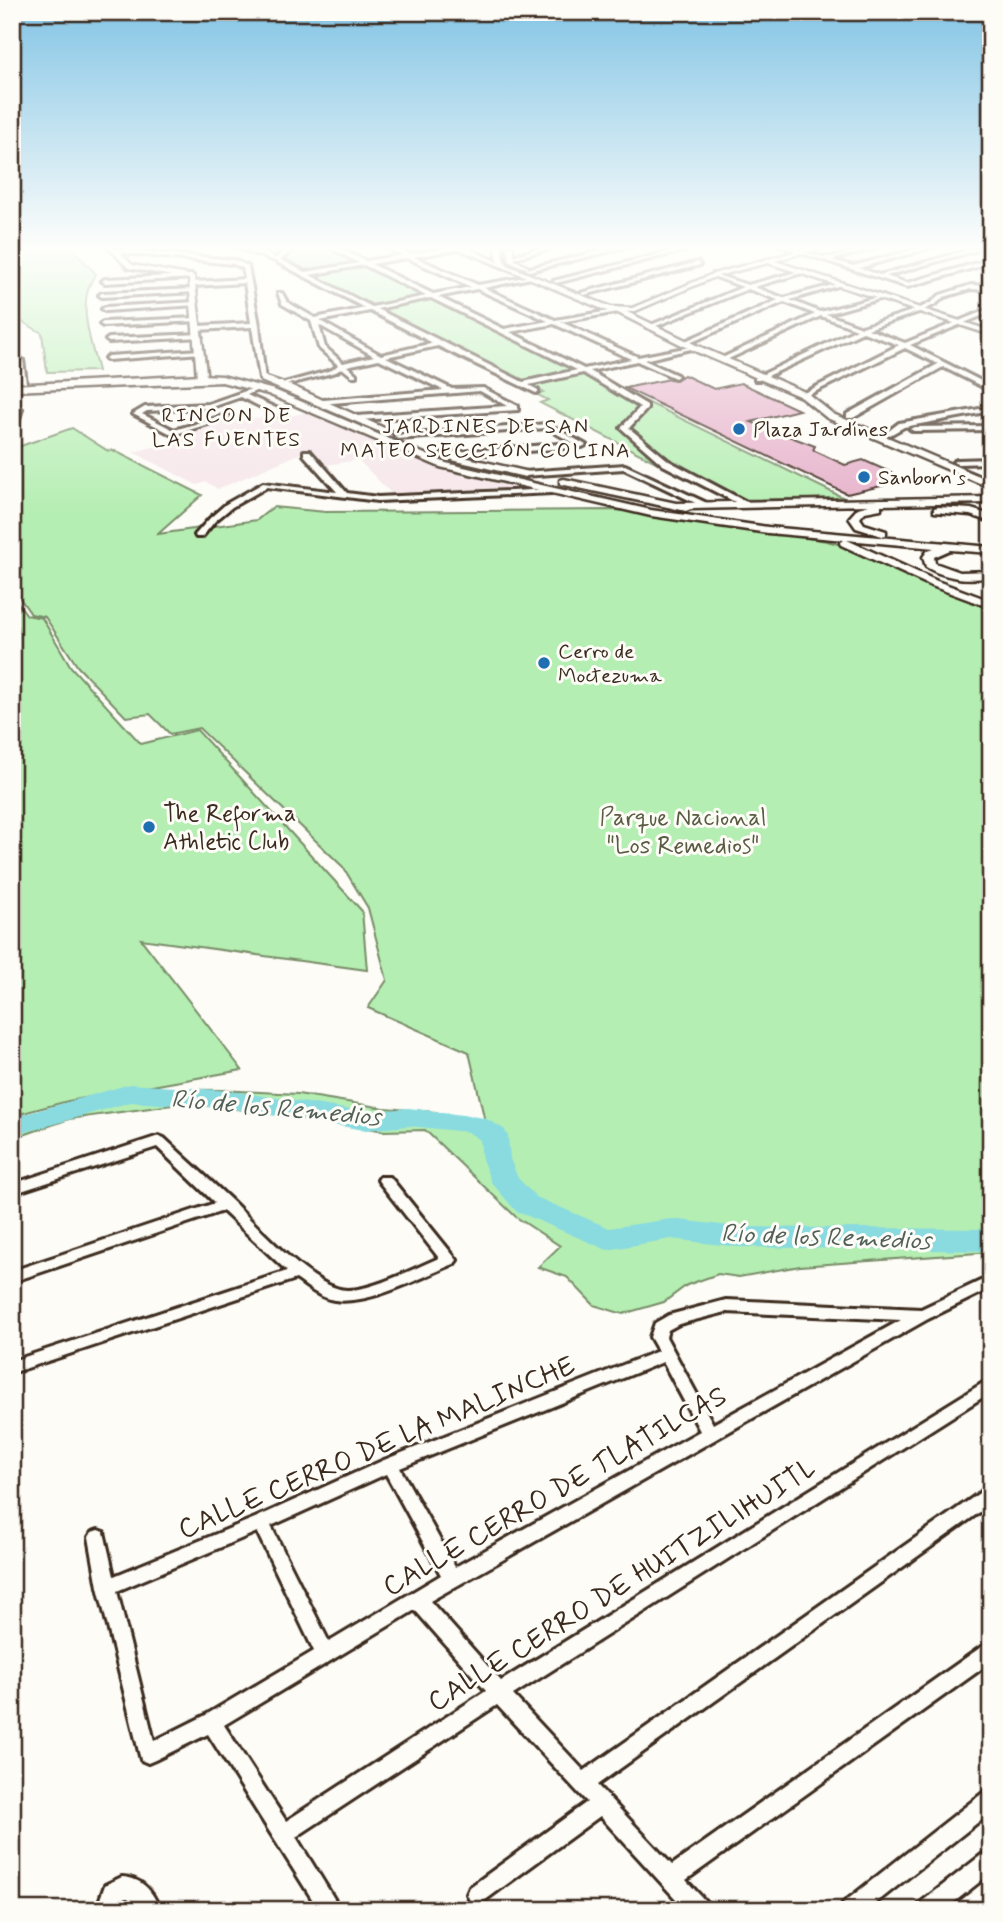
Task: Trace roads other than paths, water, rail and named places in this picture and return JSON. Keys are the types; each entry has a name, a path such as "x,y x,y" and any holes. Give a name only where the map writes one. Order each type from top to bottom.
{"main road":[{"path":"668,336 804,395 830,415 988,481"},
{"path":"12,382 202,375 261,384 323,402 445,456 524,474 675,506 778,524 970,544 991,550"},
{"path":"12,388 161,377"},
{"path":"759,377 762,384 892,431 957,462 988,481 990,491 973,500 936,509"},
{"path":"283,390 431,460 479,475 651,513 718,524 955,547"},
{"path":"675,506 991,500"},
{"path":"894,536 860,526 855,523 855,514 878,507 936,509 971,512 991,519"},
{"path":"812,534 853,545 933,583 991,605"},
{"path":"991,542 932,552 928,561 938,570 965,577 991,574"}],"street":[{"path":"109,340 141,336"},
{"path":"199,336 202,375"},
{"path":"209,407 227,419 178,433 167,432 137,414 145,409 209,407 242,395 261,384 257,336"},
{"path":"319,336 323,348 354,375"},
{"path":"342,336 450,391"},
{"path":"423,336 536,391"},
{"path":"513,336 644,407 625,428 666,463 748,505"},
{"path":"587,336 675,376"},
{"path":"522,384 640,359 689,345 709,336"},
{"path":"722,360 774,336"},
{"path":"759,377 848,336"},
{"path":"881,336 905,345 991,389"},
{"path":"804,395 928,336"},
{"path":"283,390 334,371 342,365 439,344"},
{"path":"108,358 200,352"},
{"path":"12,357 20,360 24,382"},
{"path":"850,415 943,364"},
{"path":"323,402 481,389 515,408 360,418"},
{"path":"242,395 284,415"},
{"path":"12,407 19,409 12,428"},
{"path":"892,431 902,425 991,409"},
{"path":"398,437 548,426 582,445 445,456"},
{"path":"892,431 991,428"},
{"path":"307,453 344,494"},
{"path":"957,462 991,461"},
{"path":"524,474 625,467 707,505"},
{"path":"198,535 211,519 253,490 266,485 378,499 552,491"},
{"path":"12,1189 159,1140 298,1273 328,1293 346,1296 364,1294 449,1260 384,1180"},
{"path":"12,1277 227,1204"},
{"path":"12,1367 298,1273"},
{"name":"CALLE CERRO DE TLATILCAS","path":"107,1587 148,1754 211,1722 452,1578 923,1315 991,1281"},
{"path":"710,1434 658,1338 661,1327 674,1319 726,1306 923,1315"},
{"name":"CALLE CERRO DE LA MALINCHE","path":"107,1587 261,1523 390,1465 666,1354"},
{"name":"CALLE CERRO DE HUITZILIHUITL","path":"282,1835 499,1693 991,1384"},
{"path":"390,1465 452,1578"},
{"path":"584,1783 991,1494"},
{"path":"261,1523 325,1654"},
{"path":"98,1537 107,1587"},
{"path":"418,1599 499,1693 700,1910"},
{"path":"671,1878 991,1651"},
{"path":"211,1722 331,1910"},
{"path":"850,1910 991,1799"},
{"path":"477,1894 602,1803"},
{"path":"927,1910 991,1860"},
{"path":"106,1910 112,1892 122,1887 133,1888 150,1910"}],"waterway":[{"name":"Río de los Remedios","path":"12,1127 130,1093 232,1100 365,1121 409,1117 475,1124 494,1136 496,1159 505,1182 526,1204 607,1239 671,1229 738,1237 991,1240"}],"place":[{"name":"Plaza Jardínes","path":"739,429"},
{"name":"Sanborn's","path":"864,477"},
{"name":"Cerro de Moctezuma","path":"544,663"},
{"name":"The Reforma Athletic Club","path":"149,827"}],"district":[{"name":"RINCON DE LAS FUENTES","path":"227,427"},
{"name":"JARDINES DE SAN MATEO SECCIÓN COLINA","path":"486,438"}],"park label":[{"name":"Parque Nacional \"Los Remedios\"","path":"683,831"}]}
